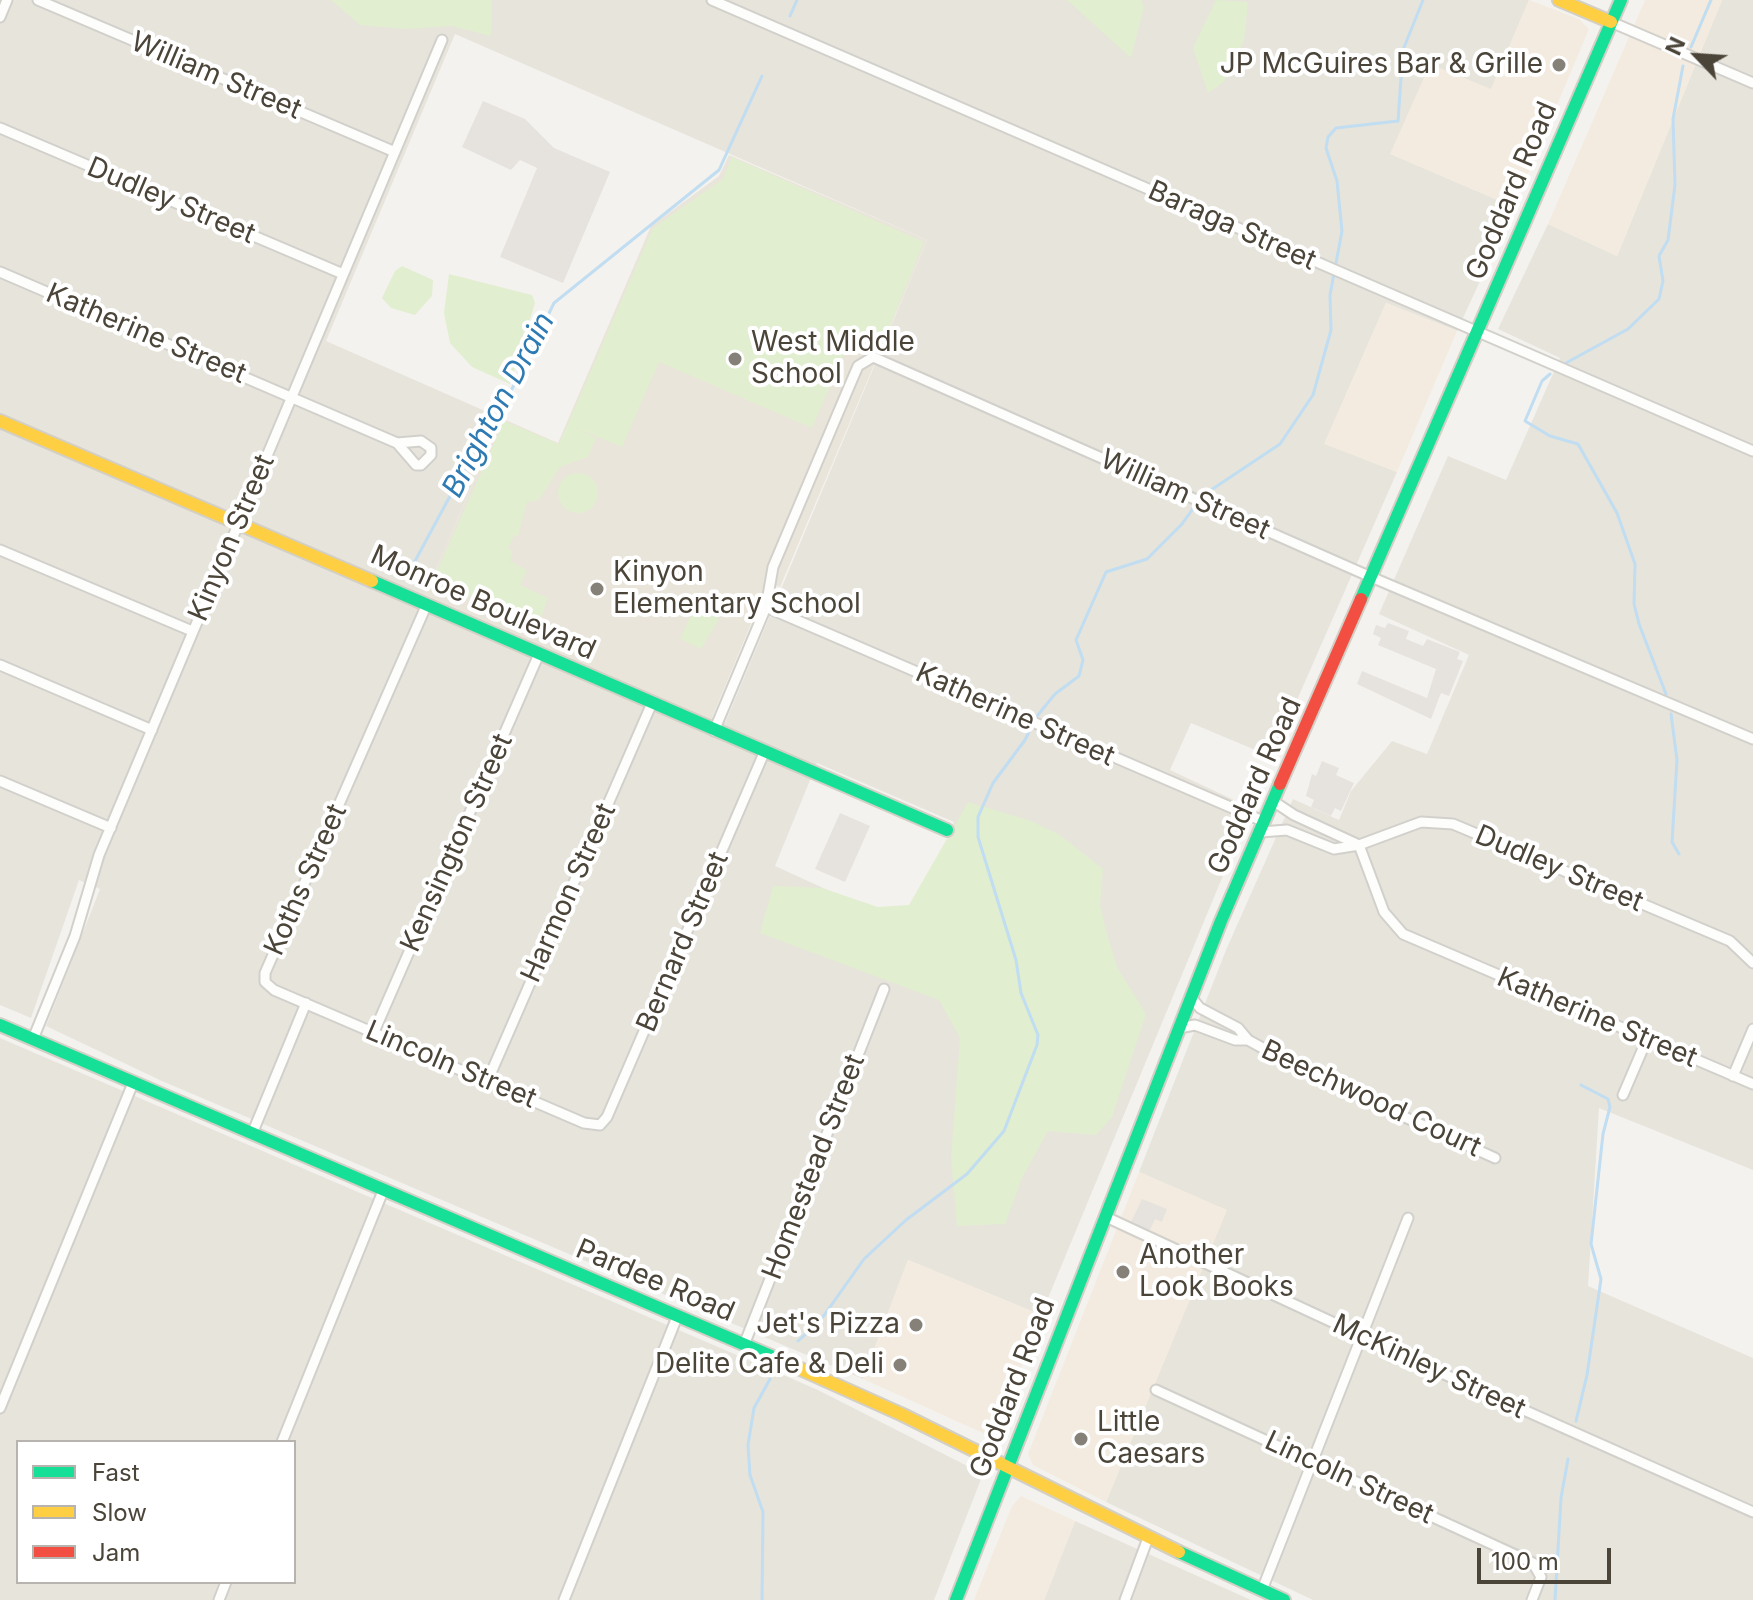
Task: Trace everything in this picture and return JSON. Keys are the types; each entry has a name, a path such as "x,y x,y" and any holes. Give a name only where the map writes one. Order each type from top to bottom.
{"main road":[{"path":"1559,0 1611,22"},
{"name":"Goddard Road","path":"956,1600 1191,997 1621,0"},
{"name":"Monroe Boulevard","path":"0,421 947,830"},
{"name":"Pardee Road","path":"0,1025 903,1415 1148,1538 1284,1600"}],"street":[{"path":"0,17 7,0"},
{"name":"William Street","path":"38,0 395,152"},
{"name":"Baraga Street","path":"712,0 1753,451"},
{"path":"1611,22 1753,83"},
{"name":"Kinyon Street","path":"33,1039 75,936 111,828 442,40"},
{"name":"Dudley Street","path":"0,128 343,274"},
{"name":"Katherine Street","path":"0,272 397,443"},
{"name":"William Street","path":"766,607 773,567 858,366 867,358 1753,739"},
{"path":"0,550 192,631"},
{"name":"Koths Street","path":"306,1003 270,988 265,973 427,604"},
{"path":"714,731 766,607"},
{"name":"Katherine Street","path":"766,607 1024,718 1263,827 1287,830 1334,849 1359,845 1384,912 1403,934 1753,1084"},
{"name":"Kensington Street","path":"374,1032 539,654"},
{"path":"0,665 152,730"},
{"name":"Harmon Street","path":"487,1082 652,703"},
{"name":"Bernard Street","path":"596,1126 607,1117 764,753"},
{"path":"0,781 111,828"},
{"path":"1273,801 1294,815 1359,845"},
{"name":"Dudley Street","path":"1359,845 1421,822 1453,824 1730,941 1752,960"},
{"name":"Homestead Street","path":"744,1345 884,989"},
{"name":"Beechwood Court","path":"1191,997 1209,1014 1238,1028 1248,1040 1312,1075 1495,1158"},
{"path":"252,1134 306,1003"},
{"name":"Lincoln Street","path":"306,1003 596,1126"},
{"name":"Beechwood Court","path":"1179,1028 1195,1025 1235,1040 1248,1040"},
{"path":"1733,1076 1753,1029"},
{"path":"1623,1095 1647,1039"},
{"path":"0,1408 133,1083"},
{"path":"283,1440 383,1191"},
{"name":"McKinley Street","path":"1106,1217 1753,1512"},
{"path":"1262,1590 1408,1218"},
{"path":"564,1600 677,1317"},
{"name":"Lincoln Street","path":"1156,1390 1533,1563 1540,1572 1532,1600"},
{"path":"1125,1600 1148,1538"}],"shaded area":[{"path":"0,0 1529,0 1491,90 1391,154 1514,207 1457,331 1386,303 1325,443 1397,472 1272,757 1191,723 1170,770 1251,808 1041,1315 908,1260 863,1379 162,1081 46,1026 100,889 79,880 31,1018 0,1005","holes":["455,34 927,240 725,723 425,595 501,418 326,341","817,763 954,822 911,928 775,866"]},
{"path":"1529,0 1579,19 1589,29 1514,207 1390,154 1430,64 1491,89"},
{"path":"1645,0 1722,0 1617,256 1548,224"},
{"path":"1722,0 1753,0 1753,1170 1599,1108 1588,1286 1753,1358 1753,1600 1313,1600 1106,1502 1226,1210 1139,1172 1226,950 1293,799 1339,820 1351,791 1392,741 1427,754 1469,655 1379,614 1448,456 1506,480 1560,358 1498,329 1548,224 1617,256"},
{"path":"483,101 525,119 554,148 610,172 563,283 500,257 537,168 520,160 511,170 462,147"},
{"name":"West Middle School","path":"729,155 927,240 780,587 768,583 711,720 425,595 501,418 558,443 651,226 719,176"},
{"path":"1386,303 1457,331 1397,472 1324,444"},
{"path":"1388,623 1409,631 1406,639 1423,646 1427,639 1460,652 1457,659 1463,661 1449,696 1441,693 1431,719 1357,684 1362,671 1427,698 1436,669 1378,645 1381,638 1373,634 1376,625 1385,628"},
{"path":"1322,761 1339,768 1336,775 1354,783 1341,811 1335,808 1331,816 1311,807 1314,800 1306,796 1312,774 1316,776"},
{"path":"840,813 870,826 845,882 815,869"},
{"path":"0,1038 818,1390 983,1474 934,1600 0,1600"},
{"path":"1139,1172 1227,1210 1106,1502 1033,1465 1028,1454"},
{"path":"1142,1199 1167,1209 1162,1222 1155,1219 1150,1230 1131,1222"},
{"path":"908,1260 1041,1315 994,1438 863,1379"},
{"path":"1021,1496 1075,1521 1044,1600 974,1600 1012,1506"},
{"path":"1075,1521 1251,1600 1044,1600"}],"green space":[{"path":"331,0 492,0 491,36 452,26 405,29 360,25"},
{"path":"1067,0 1141,0 1144,6 1131,58"},
{"path":"1216,0 1248,2 1244,40 1224,82 1208,93 1193,48"},
{"path":"732,157 924,242 883,343 854,331 812,428 659,362 622,447 575,428 596,438 588,457 560,467 539,500 527,502 518,536 514,535 509,547 505,547 513,551 510,561 527,570 520,585 548,598 538,626 433,580 504,421 559,444 653,228 723,179"},
{"path":"402,266 433,280 432,296 415,315 391,308 382,298 395,271"},
{"path":"449,274 532,295 535,303 510,384 472,367 450,343 444,313"},
{"path":"578,473 592,479 598,493 592,507 578,513 564,507 558,493 564,479"},
{"path":"695,606 716,613 719,619 701,649 680,639"},
{"path":"968,802 1031,821 1060,835 1103,869 1100,904 1106,931 1117,967 1146,1014 1112,1117 1096,1135 1048,1131 1022,1178 1005,1224 957,1226 951,1158 960,1038 939,1000 760,933 773,886 822,888 878,907 909,905"}],"waterway":[{"name":"Brighton Drain","path":"790,16 797,0"},
{"path":"798,1341 820,1321 864,1259 906,1220 967,1174 1004,1131 1038,1035 1021,993 1016,960 978,837 978,817 993,783 1025,740 1037,716 1055,694 1079,676 1083,660 1076,640 1106,572 1147,559 1182,524 1202,496 1280,444 1313,395 1331,330 1330,295 1342,231 1337,181 1326,148 1328,137 1336,128 1398,121 1403,50 1423,0"},
{"path":"1691,47 1711,0"},
{"path":"1566,363 1628,329 1659,299 1663,281 1659,256 1668,240 1675,185 1673,119 1683,66"},
{"name":"Brighton Drain","path":"408,574 463,472 487,440 554,303 719,170 762,76"},
{"path":"1550,374 1542,381 1525,421 1550,436 1578,444 1617,513 1635,564 1634,604 1639,624 1666,694"},
{"path":"1671,714 1677,760 1672,842 1679,854"},
{"path":"1576,1421 1587,1375 1601,1279 1591,1244 1603,1134 1610,1107 1608,1099 1581,1085"},
{"path":"762,1600 763,1512 750,1475 748,1445 754,1408 770,1379"},
{"path":"1555,1600 1561,1498 1568,1459"}],"traffic: fast":[{"path":"1361,599 1621,0"},
{"path":"372,581 947,830"},
{"path":"956,1600 1221,921 1280,784"},
{"path":"0,1025 785,1362"},
{"path":"1179,1552 1284,1600"}],"traffic: slow":[{"path":"1559,0 1611,22"},
{"path":"0,421 372,581"},
{"path":"785,1362 903,1415 1179,1552"}],"traffic: jam":[{"path":"1280,784 1361,599"}],"place":[{"name":"JP McGuires Bar & Grille","path":"1559,65"},
{"name":"West Middle School","path":"735,359"},
{"name":"Kinyon Elementary School","path":"597,589"},
{"name":"Another Look Books","path":"1123,1272"},
{"name":"Jet's Pizza","path":"916,1325"},
{"name":"Delite Cafe & Deli","path":"900,1365"},
{"name":"Little Caesars","path":"1081,1439"}]}
